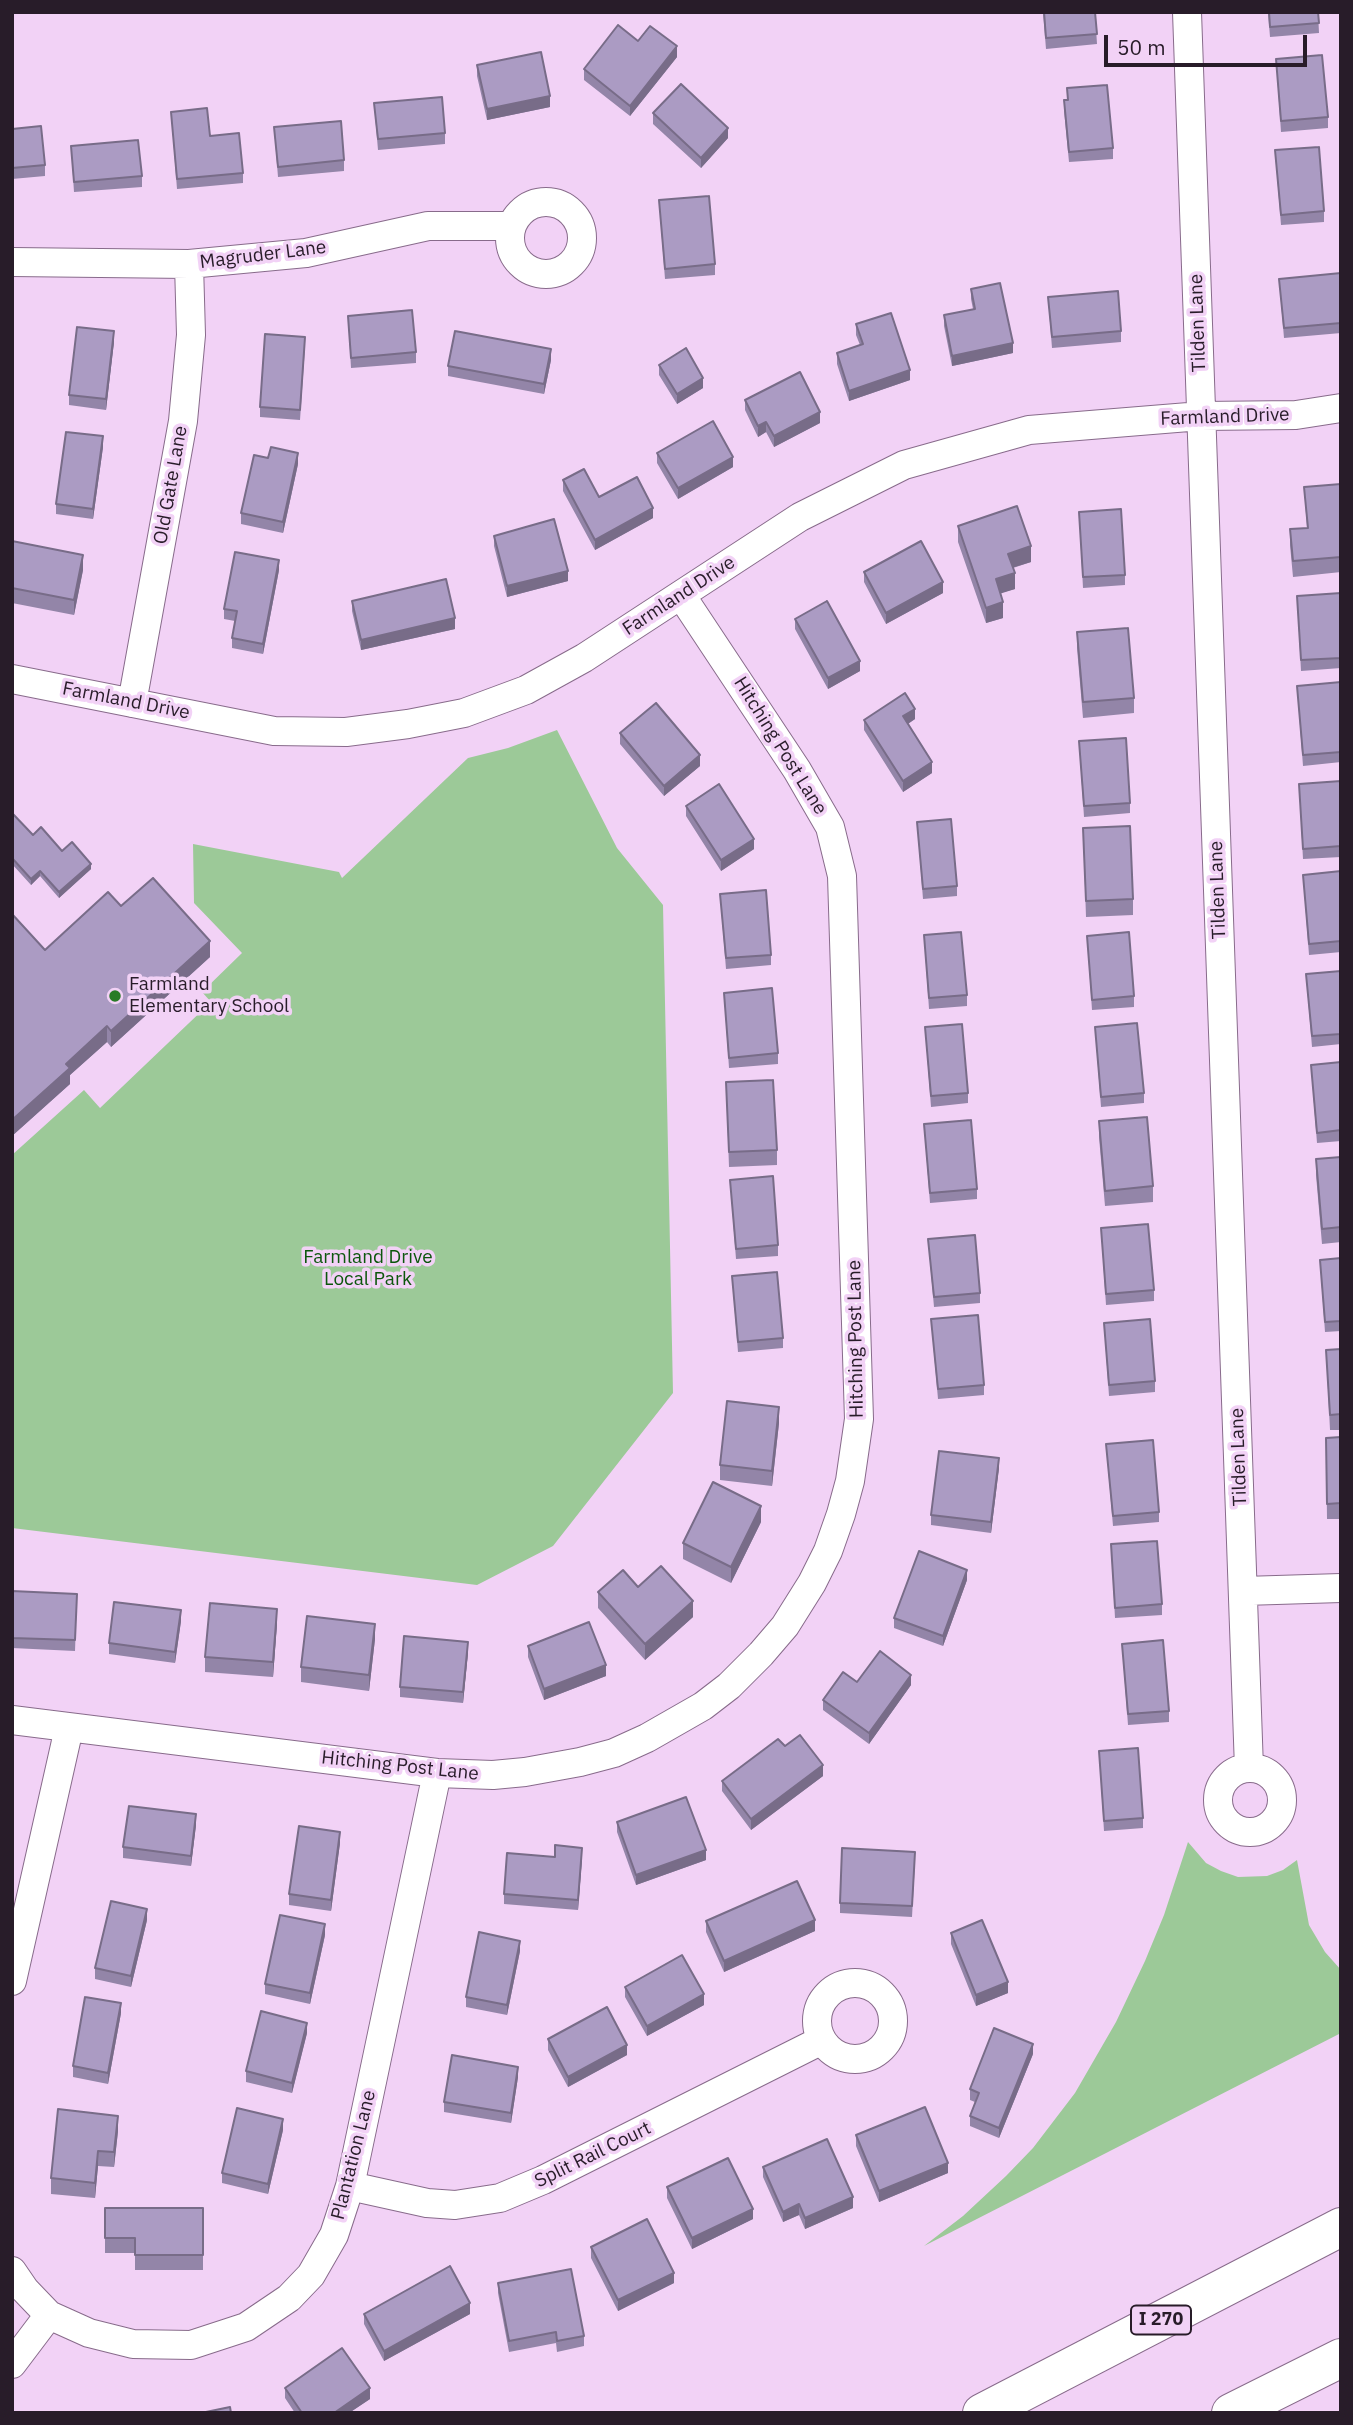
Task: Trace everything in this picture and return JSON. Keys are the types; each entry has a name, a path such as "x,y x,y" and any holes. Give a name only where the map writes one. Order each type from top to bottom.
{"highway":[{"name":"I 270","path":"982,2413 1341,2227"},
{"path":"1231,2413 1341,2358"}],"street":[{"name":"Tilden Lane","path":"1187,12 1249,1768"},
{"name":"Magruder Lane","path":"12,262 189,264 306,253 428,226 511,226"},
{"name":"Old Gate Lane","path":"132,703 183,421 191,335 189,264"},
{"name":"Farmland Drive","path":"12,679 274,731 346,732 441,718 464,713 526,690 584,658 800,517 904,465 1029,429 1200,416 1296,415 1341,408"},
{"name":"Hitching Post Lane","path":"12,1720 437,1773 493,1775 580,1762 614,1753 636,1743 703,1706 729,1686 785,1626 828,1551 850,1482 859,1419 842,876 830,827 797,770 681,595"},
{"path":"1244,1591 1341,1588"},
{"path":"12,1981 69,1727"},
{"name":"Plantation Lane","path":"12,2271 25,2290 49,2315 89,2333 133,2344 191,2345 246,2327 289,2298 311,2275 334,2235 350,2186 437,1773"},
{"name":"Split Rail Court","path":"350,2186 427,2203 455,2205 500,2198 543,2180 822,2040"},
{"path":"12,2364 49,2315"}],"green space":[{"name":"Farmland Drive Local Park","path":"557,730 617,848 663,905 673,1393 553,1546 477,1585 12,1528 12,1155 84,1090 100,1108 211,1002 202,992 242,953 194,903 193,844 339,872 342,878 468,758 508,748"},
{"path":"1188,1842 1206,1863 1238,1877 1267,1876 1283,1870 1297,1860 1309,1925 1325,1952 1341,1970 1341,2033 924,2246 963,2216 1006,2176 1033,2148 1075,2093 1116,2022 1145,1961 1164,1915"}],"building":[{"path":"1044,12 1095,12 1097,34 1046,38"},
{"path":"1269,12 1318,12 1319,23 1270,27"},
{"path":"618,25 638,41 650,26 677,46 630,106 584,69"},
{"path":"541,52 550,96 487,109 477,65"},
{"path":"1322,55 1328,117 1281,121 1276,59"},
{"path":"681,84 728,128 701,158 653,113"},
{"path":"1107,85 1113,148 1069,152 1064,100 1068,100 1067,88"},
{"path":"442,97 445,133 378,139 374,103"},
{"path":"207,108 210,136 239,133 243,173 177,179 171,112"},
{"path":"341,121 344,160 278,167 274,127"},
{"path":"41,126 45,165 12,168 12,129"},
{"path":"138,140 142,176 74,182 71,146"},
{"path":"1319,147 1324,211 1281,215 1275,150"},
{"path":"709,196 715,264 665,269 659,200"},
{"path":"1341,273 1341,323 1284,328 1279,279"},
{"path":"1000,283 1013,343 952,356 944,315 975,309 971,289"},
{"path":"1118,291 1121,331 1052,337 1048,297"},
{"path":"412,310 416,352 351,358 348,316"},
{"path":"891,313 910,370 849,391 837,353 863,344 856,324"},
{"path":"77,327 114,331 106,399 69,395"},
{"path":"455,331 551,349 544,384 448,366"},
{"path":"265,334 305,337 300,410 260,407"},
{"path":"686,348 703,378 677,394 659,365"},
{"path":"800,372 820,412 774,436 766,422 758,426 745,400"},
{"path":"713,421 733,457 678,488 657,453"},
{"path":"66,432 103,436 93,509 56,504"},
{"path":"271,447 298,453 283,522 241,513 254,455 268,458"},
{"path":"584,469 599,497 637,477 653,508 595,540 563,480"},
{"path":"1341,484 1341,557 1293,561 1290,529 1308,528 1304,487"},
{"path":"1017,506 1031,546 1008,554 1015,573 996,579 1003,602 986,608 958,526"},
{"path":"1121,509 1125,575 1083,577 1079,512"},
{"path":"554,519 568,571 507,586 494,536"},
{"path":"12,541 83,555 74,600 12,588"},
{"path":"921,541 943,582 886,613 864,572"},
{"path":"235,552 279,560 263,644 232,638 237,611 224,609"},
{"path":"446,579 455,618 361,640 352,601"},
{"path":"1341,593 1341,658 1301,660 1297,596"},
{"path":"827,601 860,661 828,678 795,619"},
{"path":"1128,628 1134,698 1083,702 1077,632"},
{"path":"1341,682 1341,752 1303,755 1297,686"},
{"path":"905,693 915,709 903,716 932,762 903,781 864,720"},
{"path":"656,703 700,755 664,786 620,733"},
{"path":"1126,738 1130,803 1084,806 1079,741"},
{"path":"1341,781 1341,846 1303,849 1299,784"},
{"path":"719,784 754,839 721,860 686,806"},
{"path":"12,814 33,835 41,827 62,851 72,842 91,864 59,892 40,871 31,879 12,858"},
{"path":"951,819 957,886 923,889 917,822"},
{"path":"1130,826 1133,899 1086,901 1083,828"},
{"path":"1341,871 1341,941 1309,944 1303,875"},
{"name":"Farmland Elementary School","path":"153,878 210,941 111,1031 107,1026 66,1064 70,1068 12,1120 12,914 45,950 108,892 121,906"},
{"path":"766,890 771,955 726,958 720,894"},
{"path":"961,932 967,995 929,998 924,935"},
{"path":"1129,932 1134,996 1092,1000 1087,936"},
{"path":"1341,971 1341,1034 1312,1036 1306,974"},
{"path":"772,988 778,1053 729,1058 724,993"},
{"path":"1137,1023 1144,1093 1101,1097 1095,1027"},
{"path":"962,1024 968,1093 931,1096 925,1027"},
{"path":"1341,1062 1341,1130 1317,1133 1311,1065"},
{"path":"773,1080 777,1150 729,1152 726,1082"},
{"path":"1147,1117 1153,1186 1105,1191 1099,1121"},
{"path":"971,1120 977,1189 930,1193 924,1124"},
{"path":"1341,1157 1341,1227 1322,1229 1316,1159"},
{"path":"773,1176 778,1245 736,1249 730,1180"},
{"path":"1148,1224 1154,1290 1106,1294 1101,1228"},
{"path":"975,1235 980,1293 934,1297 928,1239"},
{"path":"1341,1258 1341,1321 1325,1322 1320,1260"},
{"path":"777,1272 783,1338 738,1342 732,1276"},
{"path":"978,1315 984,1385 938,1389 931,1319"},
{"path":"1150,1319 1155,1381 1109,1385 1104,1323"},
{"path":"1341,1349 1341,1414 1330,1415 1326,1350"},
{"path":"727,1401 779,1407 772,1471 720,1465"},
{"path":"1341,1437 1341,1503 1327,1504 1326,1438"},
{"path":"1153,1440 1159,1512 1113,1516 1106,1444"},
{"path":"939,1451 999,1458 991,1522 931,1515"},
{"path":"713,1482 761,1506 731,1567 683,1543"},
{"path":"1157,1541 1162,1604 1115,1608 1111,1544"},
{"path":"919,1551 967,1570 943,1636 894,1618"},
{"path":"661,1566 693,1601 645,1644 598,1592 623,1570 638,1587"},
{"path":"12,1591 77,1594 75,1640 12,1638"},
{"path":"114,1602 181,1610 175,1652 109,1643"},
{"path":"210,1603 277,1609 273,1662 205,1657"},
{"path":"307,1616 375,1624 369,1675 301,1667"},
{"path":"589,1622 606,1665 544,1689 528,1646"},
{"path":"404,1636 468,1642 463,1692 400,1687"},
{"path":"1163,1640 1169,1711 1128,1714 1122,1644"},
{"path":"880,1651 911,1675 869,1733 823,1700 843,1672 857,1682"},
{"path":"800,1735 823,1765 751,1819 722,1781 778,1739 785,1746"},
{"path":"1138,1748 1143,1818 1104,1821 1099,1751"},
{"path":"686,1797 706,1850 636,1875 617,1822"},
{"path":"129,1806 196,1814 191,1856 123,1847"},
{"path":"299,1826 340,1832 331,1900 289,1894"},
{"path":"555,1845 582,1848 578,1900 504,1894 507,1853 555,1857"},
{"path":"842,1848 915,1852 912,1906 840,1903"},
{"path":"797,1881 815,1920 724,1961 706,1921"},
{"path":"111,1901 147,1909 131,1976 95,1968"},
{"path":"280,1915 325,1924 310,1993 265,1984"},
{"path":"982,1920 1008,1982 976,1995 951,1933"},
{"path":"479,1932 520,1941 507,2005 466,1997"},
{"path":"682,1955 704,1994 647,2026 625,1987"},
{"path":"85,1997 121,2003 108,2073 73,2066"},
{"path":"607,2007 627,2045 568,2077 548,2039"},
{"path":"261,2011 307,2023 292,2083 246,2071"},
{"path":"994,2028 1033,2044 999,2128 970,2116 979,2093 970,2089"},
{"path":"452,2055 518,2067 511,2113 444,2102"},
{"path":"925,2107 948,2163 879,2191 856,2135"},
{"path":"237,2108 283,2119 268,2184 222,2173"},
{"path":"58,2109 118,2116 114,2152 98,2151 95,2183 51,2178"},
{"path":"827,2139 853,2197 805,2218 799,2204 783,2212 763,2167"},
{"path":"728,2158 753,2209 692,2238 667,2187"},
{"path":"105,2208 203,2208 203,2255 135,2255 135,2238 105,2238"},
{"path":"647,2219 674,2273 618,2300 591,2247"},
{"path":"450,2266 470,2303 384,2351 364,2314"},
{"path":"571,2269 584,2336 557,2341 556,2332 509,2341 498,2283"},
{"path":"342,2348 370,2388 334,2413 302,2413 285,2388"},
{"path":"230,2407 231,2413 201,2413"}],"place":[{"name":"Farmland Elementary School","path":"115,996"}]}
